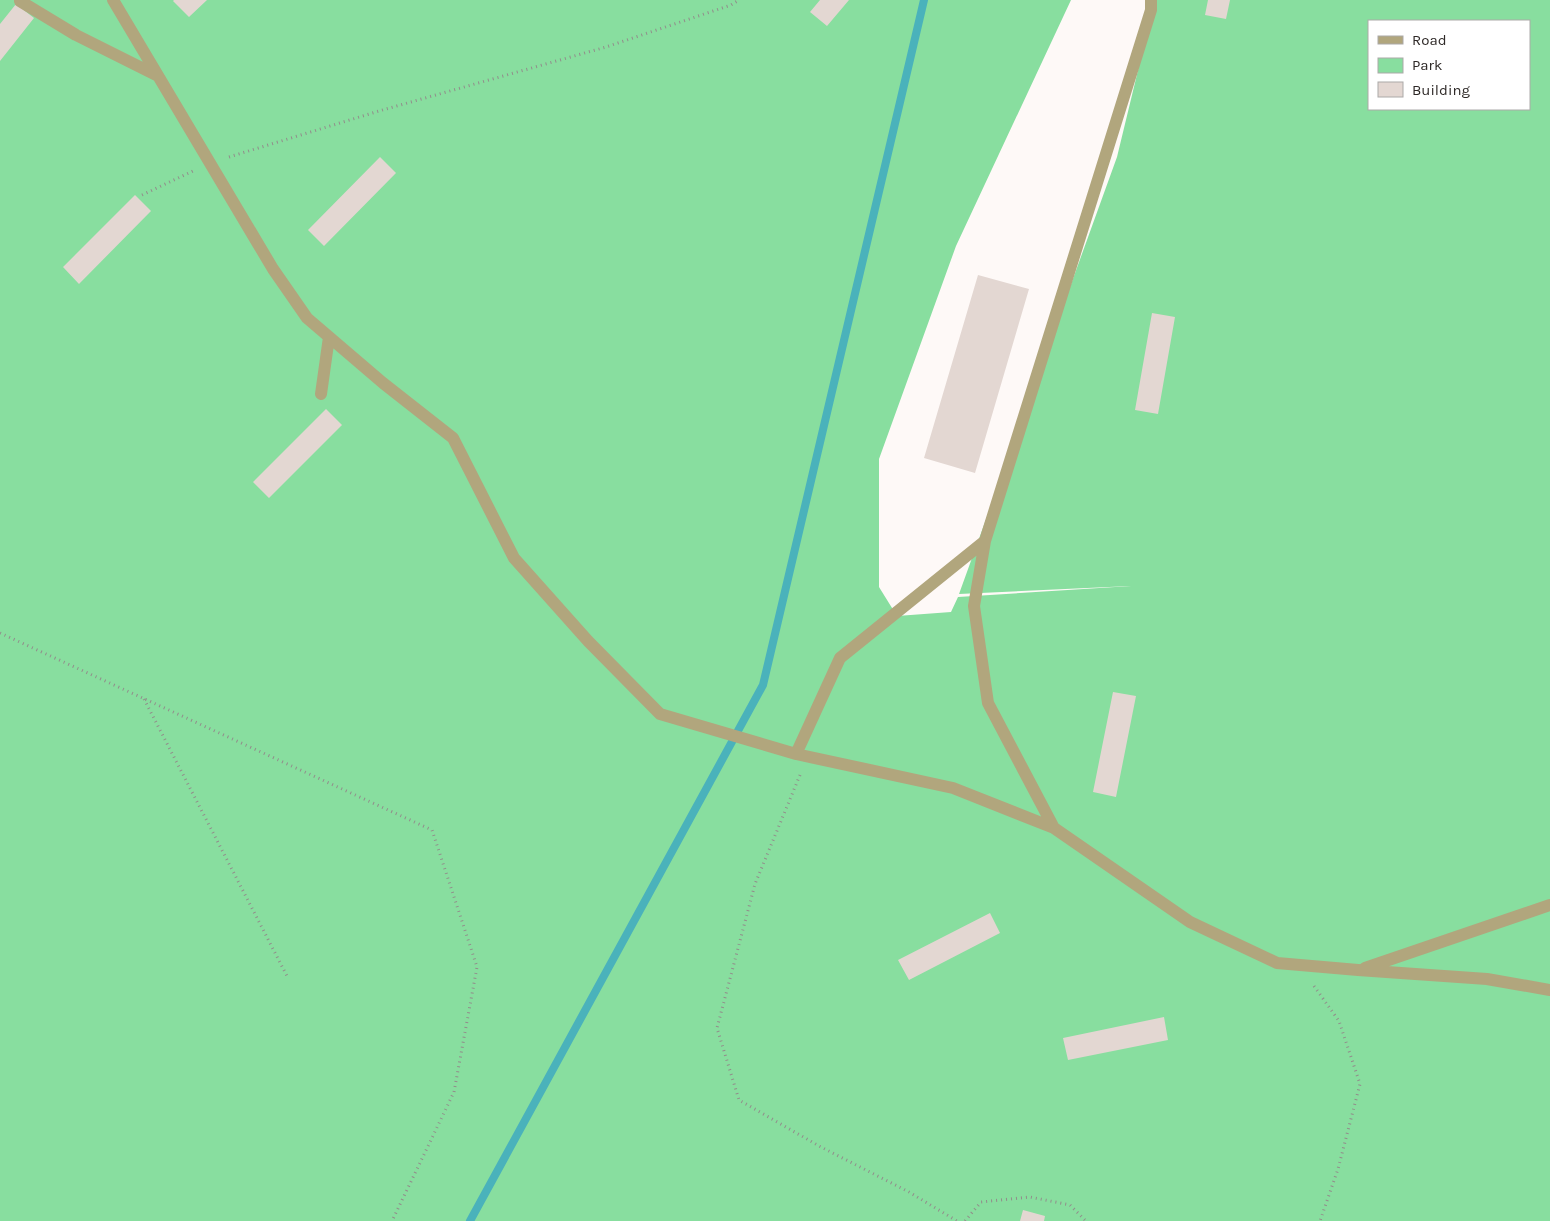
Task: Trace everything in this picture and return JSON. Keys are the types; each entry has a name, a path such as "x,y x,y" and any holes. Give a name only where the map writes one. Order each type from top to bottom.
{"lane":[{"path":"113,0 273,269 307,318 383,383 453,438 514,558 588,641 660,714 802,755 953,788 1054,828 1190,922 1278,963 1487,979 1550,990"},
{"path":"1054,828 988,703 974,606 985,541 1151,10 1151,0"},
{"path":"20,1 76,35 158,76"},
{"path":"321,394 329,337"},
{"path":"802,755 840,658 985,541"},
{"path":"1358,970 1550,905"}],"path":[{"path":"142,195 209,163 379,111 606,47 739,0"},
{"path":"0,633 432,830 477,967 454,1092 392,1221"},
{"path":"143,698 288,978"},
{"path":"802,755 755,884 716,1028 739,1100 819,1146 909,1192 957,1221"},
{"path":"1300,965 1339,1021 1360,1084 1338,1169 1320,1221"},
{"path":"965,1221 981,1202 1030,1197 1070,1205 1086,1221"}],"green space":[{"path":"0,0 1071,0 956,246 879,459 879,587 897,616 951,612 958,597 1131,586 959,594 1117,157 1155,0 1550,0 1550,1221 0,1221"}],"building":[{"path":"174,0 207,0 189,17"},
{"path":"820,0 849,0 827,26 810,12"},
{"path":"1208,0 1230,0 1226,19 1205,15"},
{"path":"16,4 34,18 0,61 0,24"},
{"path":"380,157 396,173 324,246 308,230"},
{"path":"135,195 151,211 79,284 63,267"},
{"path":"978,275 1029,289 975,473 924,458"},
{"path":"1152,313 1175,317 1158,414 1135,410"},
{"path":"326,409 342,425 269,498 253,482"},
{"path":"1113,692 1136,696 1116,797 1093,792"},
{"path":"990,913 1000,933 909,980 898,960"},
{"path":"1164,1017 1168,1040 1068,1060 1063,1038"},
{"path":"1023,1210 1045,1216 1044,1221 1020,1221"}],"waterway":[{"path":"470,1221 763,685 924,0"}]}
